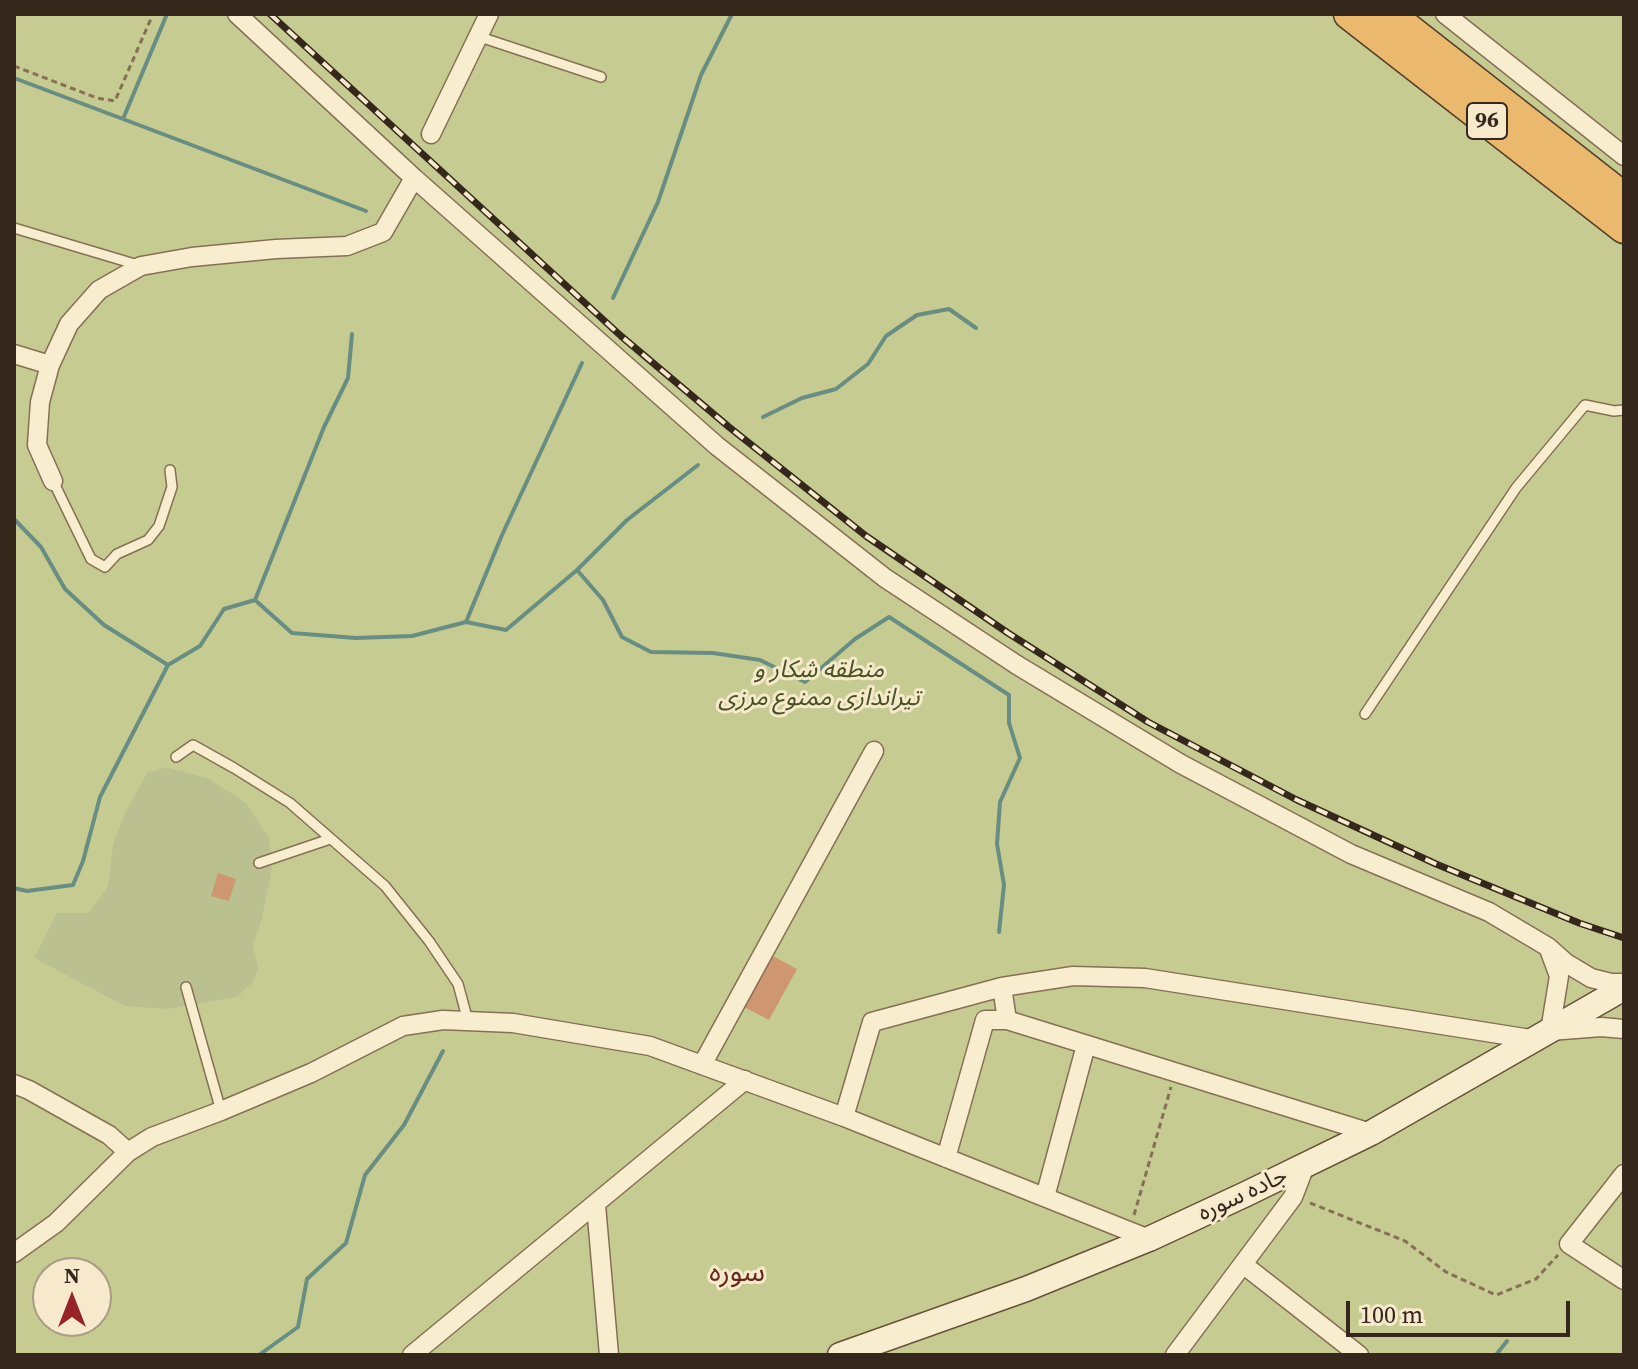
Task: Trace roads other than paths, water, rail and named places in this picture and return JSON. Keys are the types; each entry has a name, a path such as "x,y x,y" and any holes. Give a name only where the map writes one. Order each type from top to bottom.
{"highway":[{"name":"96","path":"1349,14 1624,228"},
{"name":"96","path":"1389,14 1624,198"}],"main road":[{"name":"جاده سوره","path":"840,1355 1026,1289 1139,1234 1305,1166 1371,1133 1624,985"}],"street":[{"path":"237,14 414,178 717,446 885,578 1017,665 1181,764 1351,854 1489,912 1548,947 1566,963 1591,978 1624,985"},
{"path":"431,134 489,14"},
{"name":"96","path":"1445,14 1624,156"},
{"path":"53,481 37,445 40,402 50,365 69,324 99,290 141,266 206,256 347,246 383,232 414,178"},
{"path":"14,354 50,365"},
{"path":"702,1065 874,751"},
{"path":"1543,1035 1559,976 1548,947"},
{"path":"844,1117 872,1022 1002,987 1073,976 1145,978 1543,1035 1601,1027 1624,1029"},
{"path":"1002,987 1007,1020"},
{"path":"14,1253 56,1223 128,1152 152,1137 311,1073 403,1026 443,1020 513,1023 650,1046 844,1117 1139,1234"},
{"path":"946,1158 985,1020 1007,1020 1371,1133"},
{"path":"1045,1197 1086,1045"},
{"path":"412,1355 745,1080"},
{"path":"14,1084 109,1135 128,1152"},
{"path":"1175,1355 1293,1197 1305,1166"},
{"path":"1622,1181 1569,1244 1624,1280"},
{"path":"596,1205 609,1355"},
{"path":"1244,1265 1359,1355"}],"lane":[{"path":"477,36 601,77"},
{"path":"14,228 141,266"},
{"path":"1365,714 1516,488 1585,405 1624,410"},
{"path":"53,481 91,559 105,567 117,554 148,540 159,526 172,487 170,470"},
{"path":"176,757 193,745 290,803 385,886 429,941 458,984 468,1021"},
{"path":"259,863 330,839"},
{"path":"186,987 221,1111"}],"waterway":[{"path":"14,78 123,119 167,14"},
{"path":"613,298 658,202 701,75 732,14"},
{"path":"123,119 366,211"},
{"path":"763,417 802,398 836,389 868,364 886,336 917,315 949,309 976,328"},
{"path":"255,600 324,427 348,378 352,334"},
{"path":"466,622 502,535 582,363"},
{"path":"14,888 27,891 73,885 83,861 100,797 168,665 200,646 224,609 255,600 292,633 356,638 412,636 466,622 506,630 577,570 627,520 698,465"},
{"path":"14,519 41,547 65,589 104,625 168,665"},
{"path":"577,570 603,600 622,637 651,652 713,653 760,660 805,682 855,639 889,617 1009,695 1009,723 1020,758 1000,802 997,844 1004,885 999,932"},
{"path":"259,1355 298,1327 307,1279 346,1243 365,1175 404,1125 443,1051"},
{"path":"1496,1355 1507,1341"}],"railway":[{"path":"270,14 621,336 729,427 866,536 1008,633 1148,722 1297,800 1436,864 1579,923 1624,938"}],"district":[{"name":"سوره","path":"737,1274"}],"park label":[{"name":"منطقه شکار و تیراندازی ممنوع مرزی","path":"819,685"}]}
